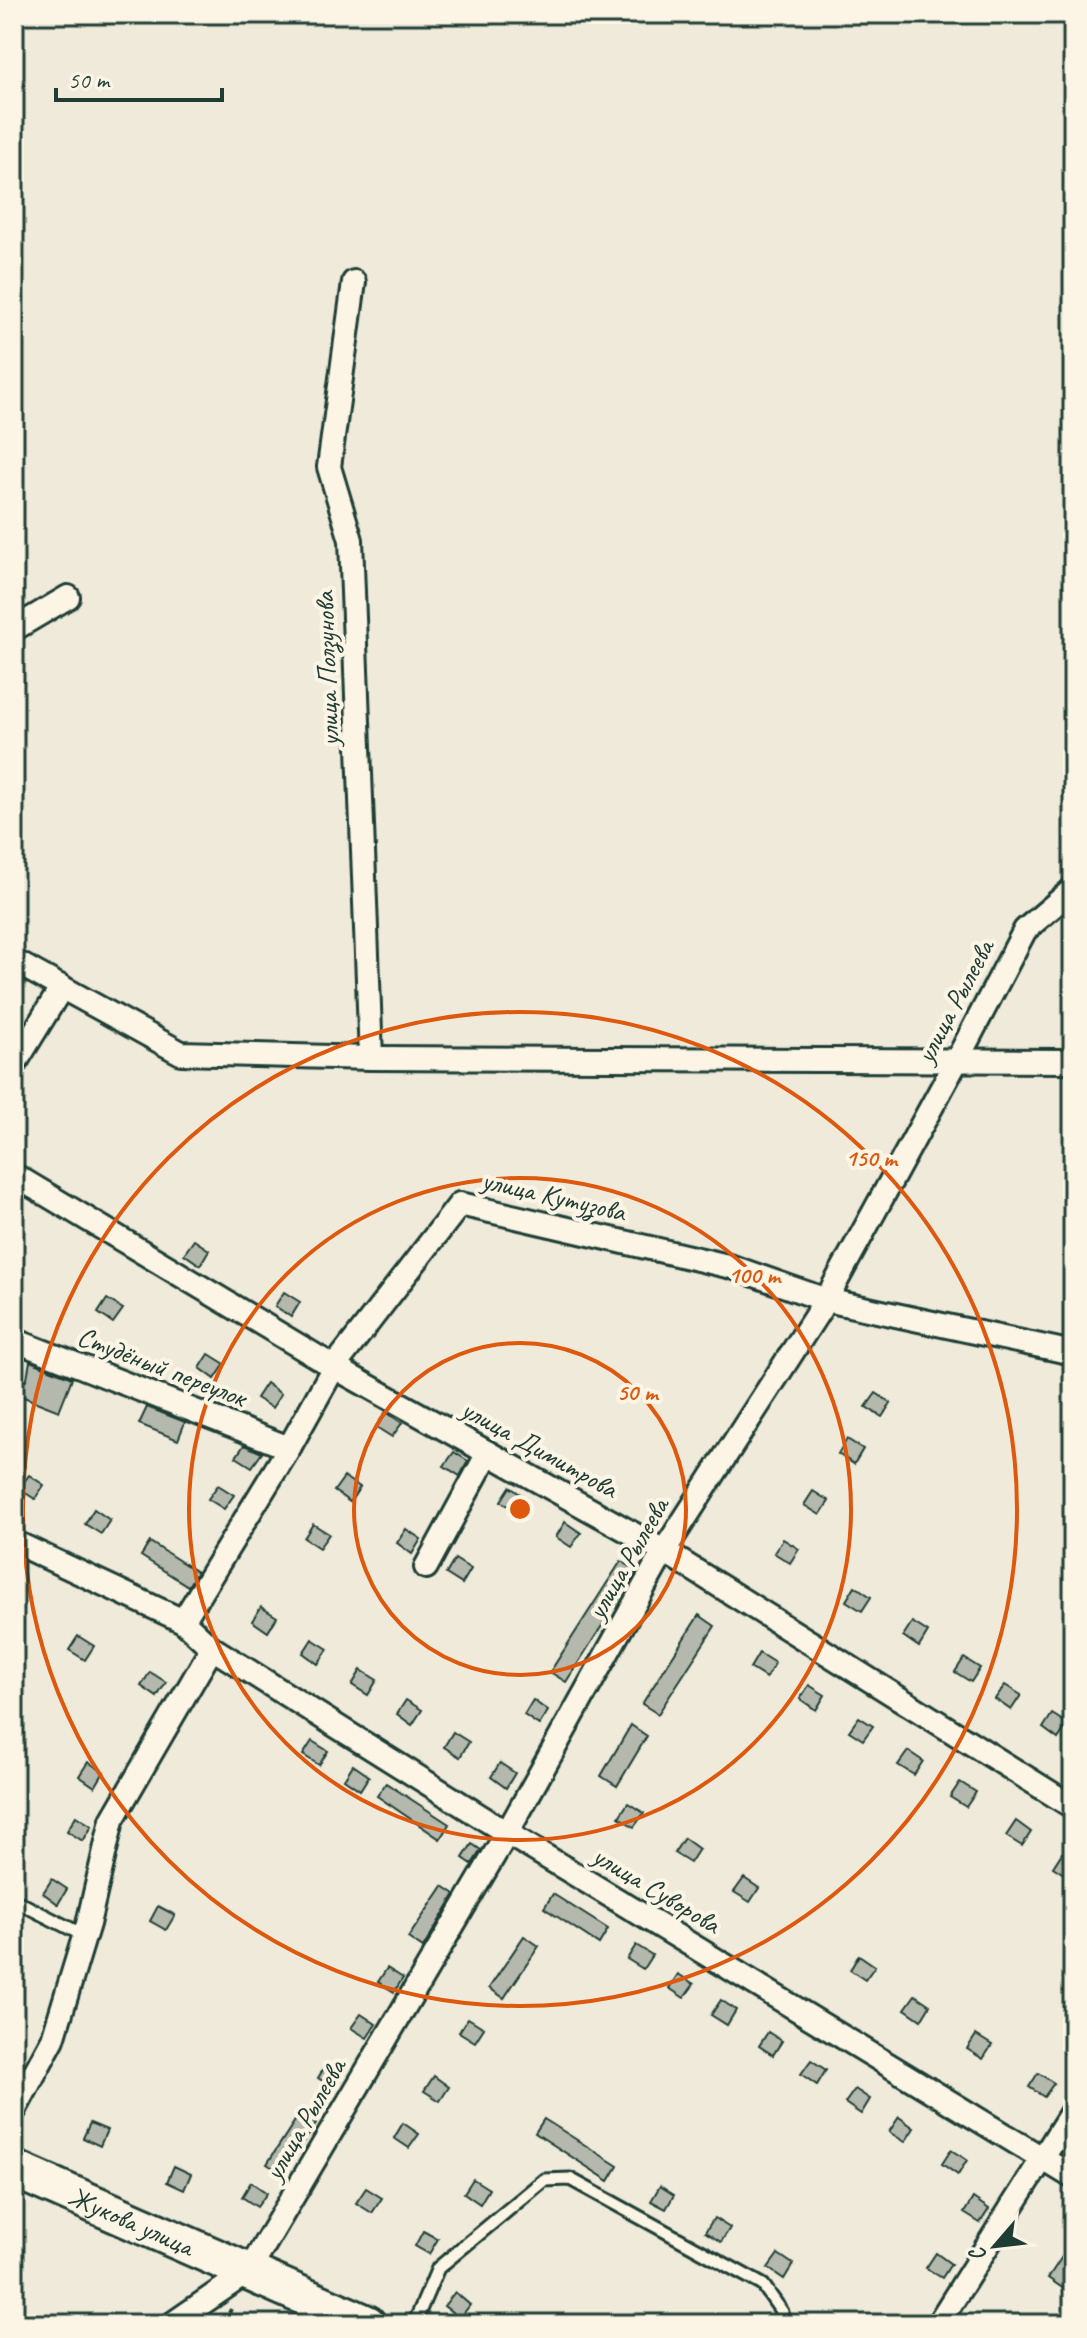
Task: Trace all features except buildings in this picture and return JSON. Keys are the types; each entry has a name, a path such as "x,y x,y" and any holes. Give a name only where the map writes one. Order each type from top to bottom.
{"main road":[{"name":"Жукова улица","path":"27,2178 367,2324"}],"street":[{"name":"улица Ползунова","path":"354,282 329,467 351,540 371,1058"},
{"path":"14,629 68,597"},
{"name":"улица Рылеева","path":"249,2271 507,1833 664,1551 826,1300 1025,930 1073,889"},
{"path":"14,961 181,1053 371,1058 1073,1061"},
{"path":"14,1065 62,987"},
{"name":"улица Димитрова","path":"15,1181 334,1367 664,1551 1073,1807"},
{"name":"улица Кутузова","path":"183,1621 289,1448 334,1367 460,1204 732,1267 826,1300 1073,1353"},
{"name":"Студёный переулок","path":"14,1340 289,1448"},
{"path":"426,1567 488,1453"},
{"name":"улица Суворова","path":"14,1542 183,1621 212,1648 507,1833 1073,2177"},
{"path":"14,2111 53,2039 85,1936 112,1820 212,1648"},
{"path":"938,2324 1073,2110"},
{"path":"172,2324 249,2271"}],"lane":[{"path":"14,1900 85,1936"},
{"path":"414,2324 438,2268 544,2180 570,2179 763,2285 782,2312 780,2324"}]}
